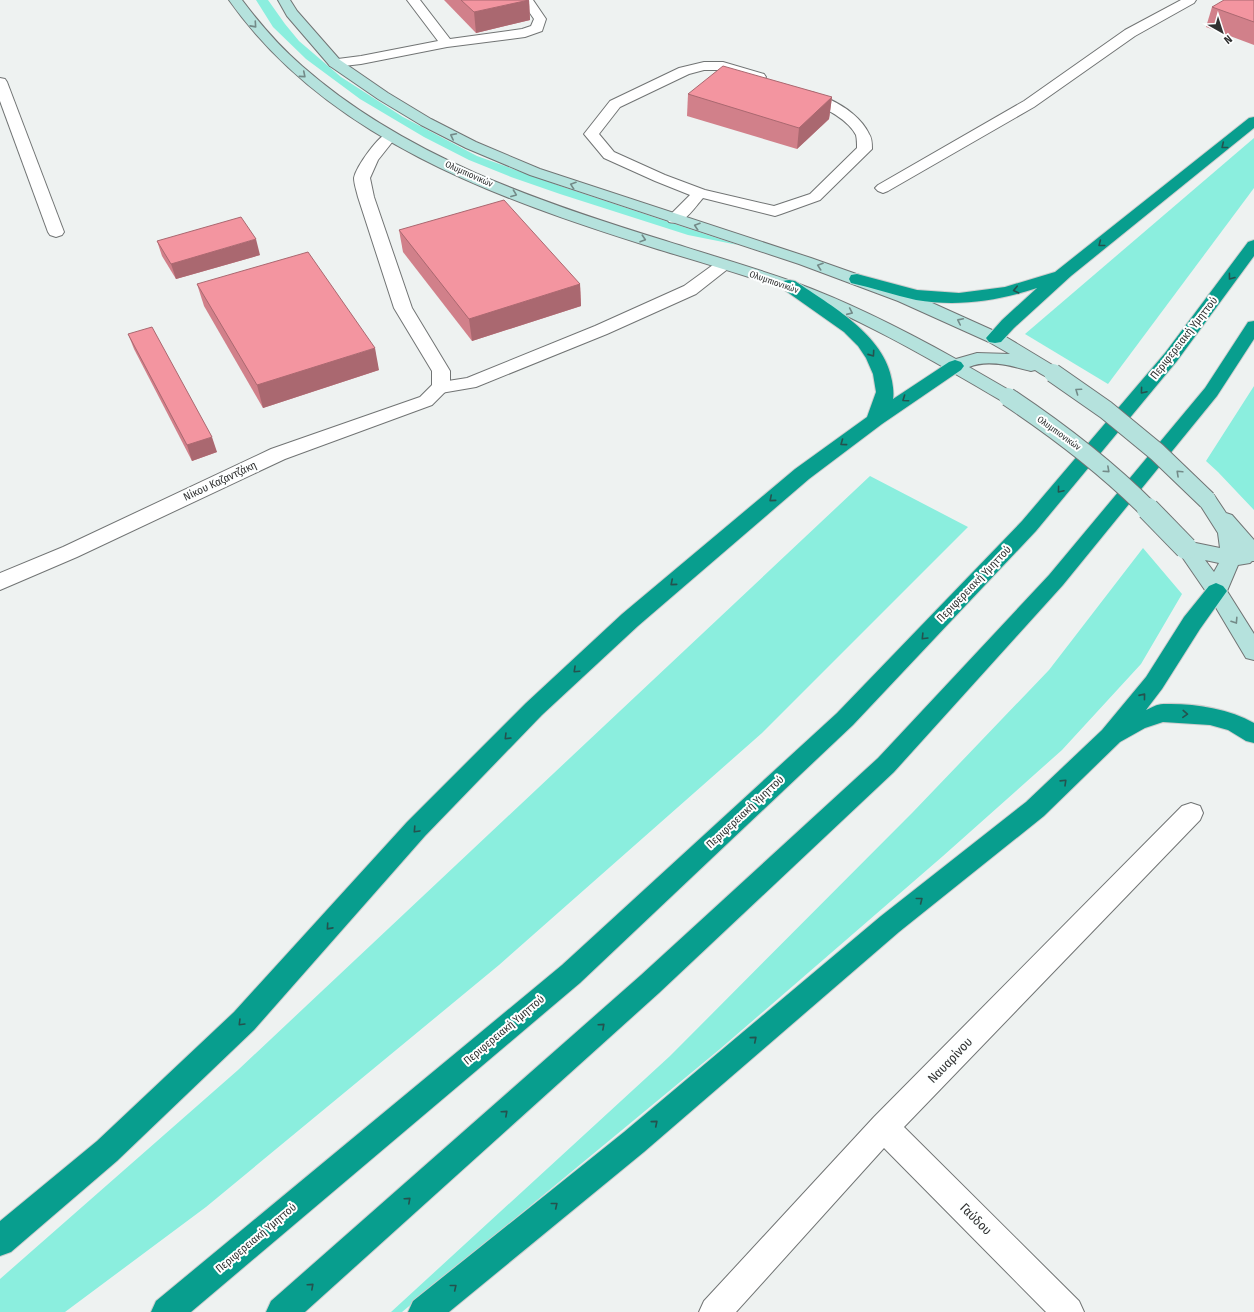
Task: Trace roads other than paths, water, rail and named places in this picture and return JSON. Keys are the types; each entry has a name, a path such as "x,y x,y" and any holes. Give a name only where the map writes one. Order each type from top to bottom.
{"highway":[{"path":"995,338 1008,324 1065,272 1254,121"},
{"name":"Περιφερειακή Υμηττού","path":"167,1312 571,974 845,719 1029,526 1171,357 1254,245"},
{"path":"857,279 924,296 968,298 986,297 1026,288 1065,272"},
{"path":"789,285 843,323 864,343 879,363 882,370 885,393 875,420"},
{"path":"282,1312 650,984 886,765 1056,580 1212,392 1254,326"},
{"path":"0,1241 107,1151 244,1021 416,829 556,688 630,620 796,479 875,420 955,366"},
{"path":"424,1312 634,1142 890,924 1036,809 1110,737 1154,683 1192,624 1216,591"},
{"path":"1110,737 1137,722 1162,713 1210,716 1235,723 1254,734"}],"main road":[{"name":"Ολυμπιονικών","path":"235,0 250,21 300,73 344,107 390,136 445,164 507,191 580,219 789,285 872,322 955,366 1008,397 1070,440 1101,464 1136,496 1186,548 1216,591 1254,652"},
{"path":"284,0 292,13 336,63 383,96 426,122 471,145 536,172 857,279 949,316 995,338 1053,373 1111,415 1157,452 1207,500 1254,554"},
{"path":"995,338 989,359 994,376 1008,397"},
{"path":"955,366 971,360 989,359 1020,362 1053,373"},
{"path":"1207,500 1228,532 1231,558 1216,591"},
{"path":"1186,548 1231,558 1254,558"}],"street":[{"path":"413,0 447,43"},
{"path":"336,63 362,60 447,43 525,33 537,28 540,19 527,0"},
{"path":"883,188 1029,104 1130,33 1190,0"},
{"path":"775,82 723,66 704,66 684,71 615,104 591,134 609,155 660,178 700,193 775,211 815,197 865,149 863,135 848,117 828,104 789,87"},
{"path":"0,82 56,232"},
{"path":"390,136 371,159 362,178 375,226 403,308 441,371 441,387 470,382 601,330 690,290 723,265"},
{"path":"675,219 700,193"},
{"name":"Νίκου Καζαντζάκη","path":"0,582 70,552 278,454 426,401 441,387"},
{"name":"Ναυαρίνου","path":"715,1312 884,1127 1191,813"},
{"name":"Γαύδου","path":"884,1127 1068,1312"}]}
